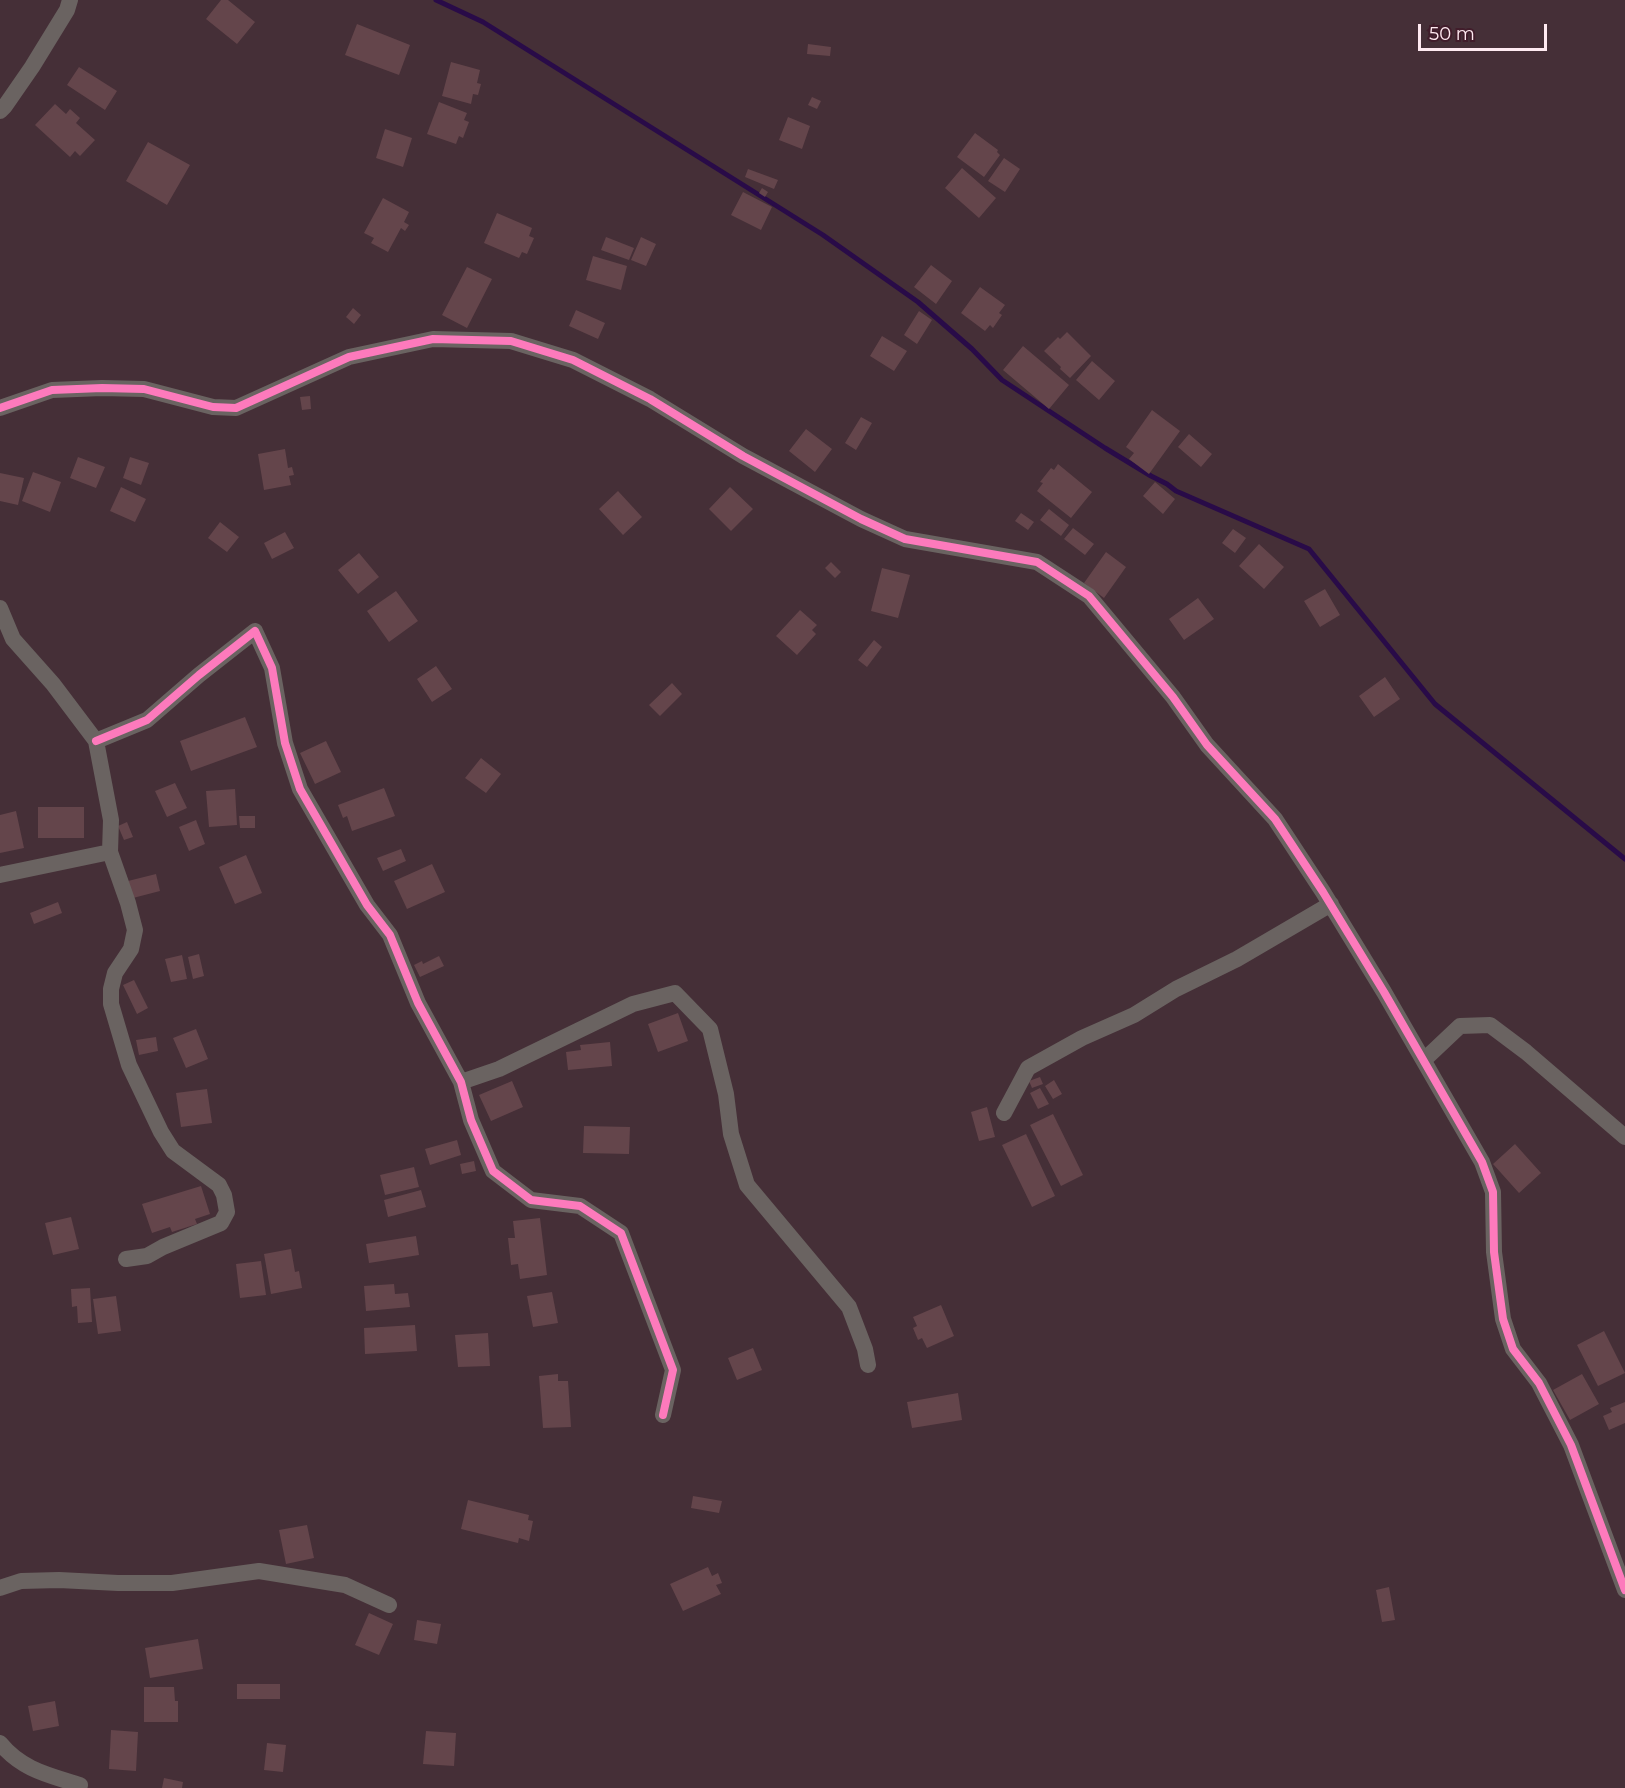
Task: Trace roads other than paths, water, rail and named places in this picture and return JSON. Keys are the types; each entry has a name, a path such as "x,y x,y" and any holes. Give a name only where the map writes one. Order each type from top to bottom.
{"street":[{"path":"2,105 32,67 67,10 70,0"},
{"path":"0,408 52,390 102,388 144,389 213,407 236,408 350,357 434,339 511,341 573,360 650,399 744,456 861,519 905,538 1037,562 1089,596 1173,697 1207,745 1275,819 1331,904 1482,1162 1493,1192 1494,1252 1503,1319 1513,1348 1539,1383 1571,1445 1625,1590"},
{"path":"0,608 13,639 53,684 96,741 111,820 110,852 135,930 131,949 115,973 111,989 111,1004 129,1065 161,1132 173,1151 219,1185 224,1195 227,1212 221,1223 147,1256 126,1259"},
{"path":"96,741 147,720 255,631 272,668 285,743 300,789 367,905 390,935 418,1003 461,1082 471,1120 493,1172 531,1200 579,1206 621,1233 673,1370 663,1415"},
{"path":"0,874 110,852"},
{"path":"1005,1113 1028,1068 1082,1038 1134,1015 1176,989 1237,959 1331,904"},
{"path":"461,1082 499,1069 633,1004 675,993 710,1029 726,1094 731,1134 747,1185 849,1307 865,1349 868,1365"},
{"path":"1424,1060 1460,1026 1490,1025 1526,1052 1625,1137"},
{"path":"0,1588 21,1581 172,1583 259,1571 345,1585 389,1605"},
{"path":"0,1743 8,1753 32,1770 80,1785"}],"waterway":[{"path":"436,0 483,22 823,235 918,302 972,349 1002,380 1105,448 1176,491 1309,549 1435,704 1625,859"}]}
